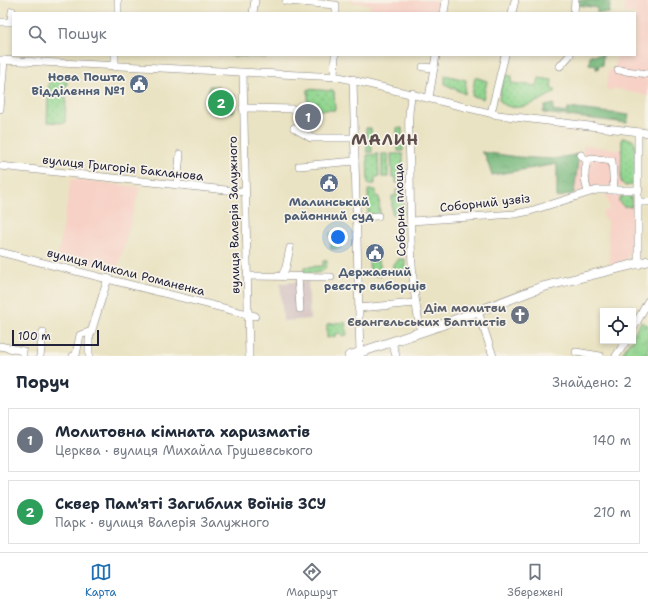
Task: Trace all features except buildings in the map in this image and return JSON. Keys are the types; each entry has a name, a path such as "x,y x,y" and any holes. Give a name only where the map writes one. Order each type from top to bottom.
{"main road":[{"path":"349,356 359,354 421,332 553,283 638,265 648,261"}],"street":[{"path":"118,0 118,12"},
{"path":"253,12 255,0"},
{"path":"444,12 446,0"},
{"path":"512,12 514,0"},
{"path":"574,12 575,0"},
{"path":"286,1 336,6 336,12"},
{"path":"0,22 11,22 12,11"},
{"path":"115,56 115,67"},
{"path":"334,77 335,56"},
{"path":"429,98 436,56"},
{"path":"491,113 504,56"},
{"path":"560,66 569,56"},
{"path":"0,109 2,60 353,79 491,113 648,133"},
{"path":"423,67 434,68"},
{"path":"618,70 648,74"},
{"name":"вулиця Валерія Залужного","path":"243,73 242,108 249,356"},
{"path":"353,79 359,354"},
{"name":"Соборна площа","path":"412,93 409,117 411,221 416,303 421,332"},
{"path":"242,108 295,109 315,115 314,119"},
{"path":"294,128 311,138 355,138"},
{"path":"638,132 638,265"},
{"path":"177,185 180,154"},
{"path":"581,154 587,161 585,178 588,192"},
{"path":"587,161 591,158 611,160 613,166 610,190"},
{"path":"299,166 355,161"},
{"name":"вулиця Григорія Бакланова","path":"0,166 244,192"},
{"name":"Соборний узвіз","path":"411,221 524,212 588,192 639,190"},
{"path":"639,202 648,202"},
{"path":"356,217 378,216"},
{"path":"282,276 286,268 290,248"},
{"name":"вулиця Миколи Романенка","path":"0,252 255,316"},
{"path":"247,276 331,276"},
{"path":"298,276 300,309"},
{"path":"89,356 89,339 108,278"},
{"path":"636,323 648,301"},
{"path":"358,308 416,303"},
{"path":"99,310 101,323"},
{"path":"478,311 493,356"},
{"path":"73,356 76,354 80,335 92,331"},
{"path":"40,356 43,332"},
{"path":"392,342 396,356"},
{"path":"616,356 624,344"},
{"path":"0,346 24,351 23,356"},
{"path":"576,352 600,356"}],"shaded area":[{"path":"351,0 438,0 436,12 370,12 370,4 350,2"},
{"path":"625,0 648,0 648,96 613,88 612,91 606,89 609,69 614,70 617,56 636,56 636,12 624,12"},
{"path":"583,145 621,150 621,182 625,186 594,187 574,193 579,154 583,155"},
{"path":"71,179 140,187 117,271 58,257"},
{"path":"627,194 633,198 632,250 625,261 610,265 607,220 603,218 603,211 609,210 608,200 604,195"},
{"path":"308,281 310,319 283,321 280,283"}],"green space":[{"path":"578,0 611,0 609,12 597,12 597,8 578,5"},
{"path":"235,56 266,56 266,58"},
{"path":"590,56 603,56 602,66 599,65 598,69 596,69 596,65 589,64"},
{"path":"49,75 67,77 65,123 47,122"},
{"path":"445,75 466,80 465,94 445,84"},
{"path":"503,75 512,76 511,83 537,86 539,78 552,80 551,88 555,89 556,91 527,106 511,107 504,104 499,99"},
{"path":"475,77 487,81 483,99 472,96"},
{"path":"209,86 218,86 218,95 235,95 234,112 208,111"},
{"path":"308,89 334,91 335,110 308,110"},
{"path":"554,104 553,111 567,113 568,108 629,115 627,123 543,113 545,106"},
{"path":"366,128 371,128 372,152 367,152"},
{"path":"397,128 402,128 403,151 398,151"},
{"path":"622,138 630,139 635,142 636,176 632,185 625,186 621,182"},
{"path":"481,152 518,157 552,159 579,154 574,193 557,198 557,164 492,175 485,155"},
{"path":"378,154 379,177 375,177 375,184 368,184 367,155"},
{"path":"382,154 388,154 388,177 382,177"},
{"path":"391,154 403,154 403,183 396,183 396,177 392,177"},
{"path":"368,190 376,190 376,196 379,197 380,215 368,215"},
{"path":"396,190 404,190 404,214 392,214 392,196 396,196"},
{"path":"625,194 631,197 632,207 623,206 619,202 619,198"},
{"path":"340,232 341,248 331,249 330,233"},
{"path":"399,259 405,259 405,272 393,275 393,264"},
{"path":"369,260 378,261 380,264 381,276 370,275"},
{"path":"323,261 327,261 325,269 322,271 316,273 304,273 304,267 323,266"},
{"path":"345,322 347,335 342,336 341,333 327,338 327,324"},
{"path":"641,322 648,325 648,356 621,356 628,344 636,344 636,330"}],"place":[{"name":"Нова Пошта Відділення №1","path":"139,84"},
{"name":"Сквер Пам'яті Загиблих Воїнів ЗСУ","path":"221,103"},
{"name":"Молитовна кімната харизматів","path":"308,117"},
{"name":"Малинський районний суд","path":"329,183"},
{"name":"Державний реєстр виборців","path":"375,253"},
{"name":"Дім молитви Євангельських Баптистів","path":"520,315"}],"district":[{"name":"МАЛИН","path":"385,139"}]}
